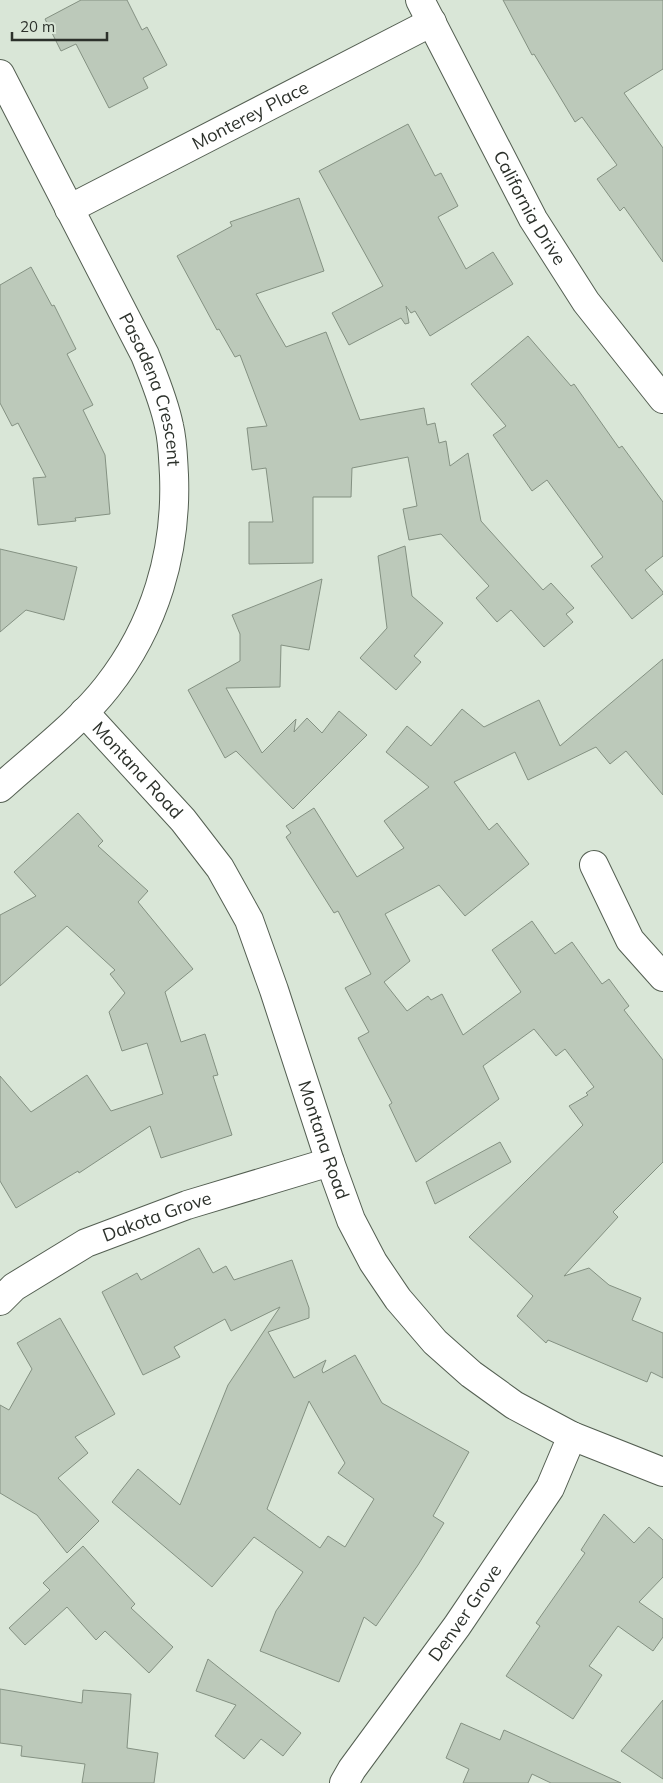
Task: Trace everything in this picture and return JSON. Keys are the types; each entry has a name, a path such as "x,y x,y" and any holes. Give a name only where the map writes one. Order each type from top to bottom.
{"street":[{"name":"Monterey Place","path":"69,209 426,11"},
{"name":"California Drive","path":"426,11 533,219 586,302 663,399"},
{"name":"Pasadena Crescent","path":"0,74 145,355 170,427 174,487 172,533 166,565 158,596 142,634 107,687 84,712 0,788"},
{"name":"Montana Road","path":"84,712 183,820 220,868 249,920 351,1220 373,1262 398,1299 435,1342 471,1374 514,1405 572,1436 663,1472"},
{"path":"594,865 630,940 663,978"},
{"name":"Dakota Grove","path":"0,1302 14,1287 86,1243 187,1204 330,1162"},
{"name":"Denver Grove","path":"344,1783 352,1769 457,1626 550,1488 572,1436"}],"building":[{"path":"81,0 127,0 142,30 147,27 167,65 143,78 148,88 109,108 76,44 61,51 45,19"},
{"path":"503,0 663,0 663,69 624,93 663,148 663,262 624,207 620,211 597,179 617,165 582,117 575,122 534,54 532,55"},
{"path":"408,124 435,176 441,173 458,206 438,217 466,269 493,252 513,284 430,336 415,311 411,313 406,306 409,323 405,324 401,318 349,345 332,313 383,286 319,171"},
{"path":"299,198 324,271 256,294 286,347 326,332 360,420 424,408 427,425 435,423 439,443 446,441 450,466 468,453 481,521 543,590 551,583 574,608 566,614 573,622 544,647 511,610 497,622 476,598 489,586 441,534 409,540 403,509 417,506 408,457 352,468 351,497 313,497 313,563 249,564 249,522 273,522 266,468 252,470 247,428 267,426 240,355 235,357 219,329 217,330 177,256 232,226 230,222"},
{"path":"31,267 52,306 54,305 76,349 67,354 93,405 83,410 105,455 110,514 75,518 76,521 38,525 33,478 46,477 18,423 12,426 0,403 0,285"},
{"path":"528,336 571,386 574,384 619,448 622,446 663,502 663,556 645,570 663,594 632,619 591,566 603,557 547,480 532,491 493,435 506,426 471,384"},
{"path":"405,546 412,596 443,623 414,656 421,662 396,690 360,658 387,628 378,556"},
{"path":"0,549 77,567 64,620 26,610 0,632"},
{"path":"322,579 309,650 281,645 280,687 226,688 262,753 296,719 294,732 307,718 322,733 339,711 367,735 293,809 236,751 225,758 188,690 240,661 240,634 232,615"},
{"path":"663,659 663,795 626,751 610,764 596,747 528,780 515,752 454,782 489,830 497,823 529,864 465,916 439,885 385,914 410,961 384,982 407,1011 428,996 431,1000 442,994 463,1035 521,992 492,950 532,921 555,954 572,942 602,984 609,979 629,1006 624,1010 663,1060 663,1162 613,1212 618,1217 564,1276 589,1268 609,1285 641,1298 632,1320 663,1333 663,1378 651,1372 647,1382 548,1340 546,1343 517,1316 533,1296 469,1237 583,1125 569,1106 588,1095 586,1093 594,1087 565,1049 556,1056 534,1029 483,1066 499,1099 416,1162 389,1105 392,1103 358,1038 369,1032 345,988 371,974 338,911 334,913 286,837 291,833 286,826 314,808 357,877 404,848 384,821 429,787 386,752 407,726 431,746 462,709 484,727 539,700 560,746"},
{"path":"78,813 103,841 98,846 148,891 138,902 193,969 165,992 181,1042 205,1034 218,1075 213,1076 232,1135 161,1158 150,1126 79,1173 78,1171 16,1208 0,1181 0,1076 31,1112 87,1075 111,1111 163,1094 147,1043 122,1051 109,1012 125,993 110,974 115,970 67,926 0,986 0,915 36,896 14,872"},
{"path":"500,1142 511,1162 435,1204 426,1182"},
{"path":"199,1248 213,1273 226,1266 234,1280 292,1260 309,1308 309,1318 268,1332 294,1378 326,1360 322,1370 323,1373 355,1355 382,1403 469,1452 433,1516 444,1523 376,1626 364,1617 339,1682 260,1651 276,1611 303,1572 254,1537 212,1587 112,1502 138,1469 180,1505 228,1385 280,1307 231,1331 225,1319 174,1347 180,1357 143,1375 102,1292 137,1273 141,1280","holes":["309,1401 345,1463 338,1473 374,1499 345,1547 328,1536 320,1548 267,1509"]},
{"path":"60,1318 115,1414 75,1437 88,1453 58,1478 99,1521 67,1553 37,1515 0,1493 0,1405 9,1410 32,1369 17,1343"},
{"path":"604,1514 634,1543 649,1527 663,1540 663,1577 639,1602 663,1619 663,1637 653,1651 618,1626 589,1666 602,1675 573,1719 506,1676 540,1626 536,1623 585,1553 581,1550"},
{"path":"83,1546 135,1604 131,1608 173,1647 149,1673 105,1631 96,1640 67,1607 25,1645 9,1628 50,1590 43,1583"},
{"path":"208,1659 301,1733 283,1756 261,1739 244,1759 215,1736 236,1705 196,1691"},
{"path":"0,1689 82,1703 83,1690 131,1694 127,1748 158,1753 154,1783 82,1783 85,1764 21,1756 22,1746 0,1743"},
{"path":"663,1700 663,1779 621,1751"},
{"path":"461,1723 500,1740 504,1730 621,1783 551,1783 532,1774 528,1783 463,1783 469,1769 446,1758"}]}
